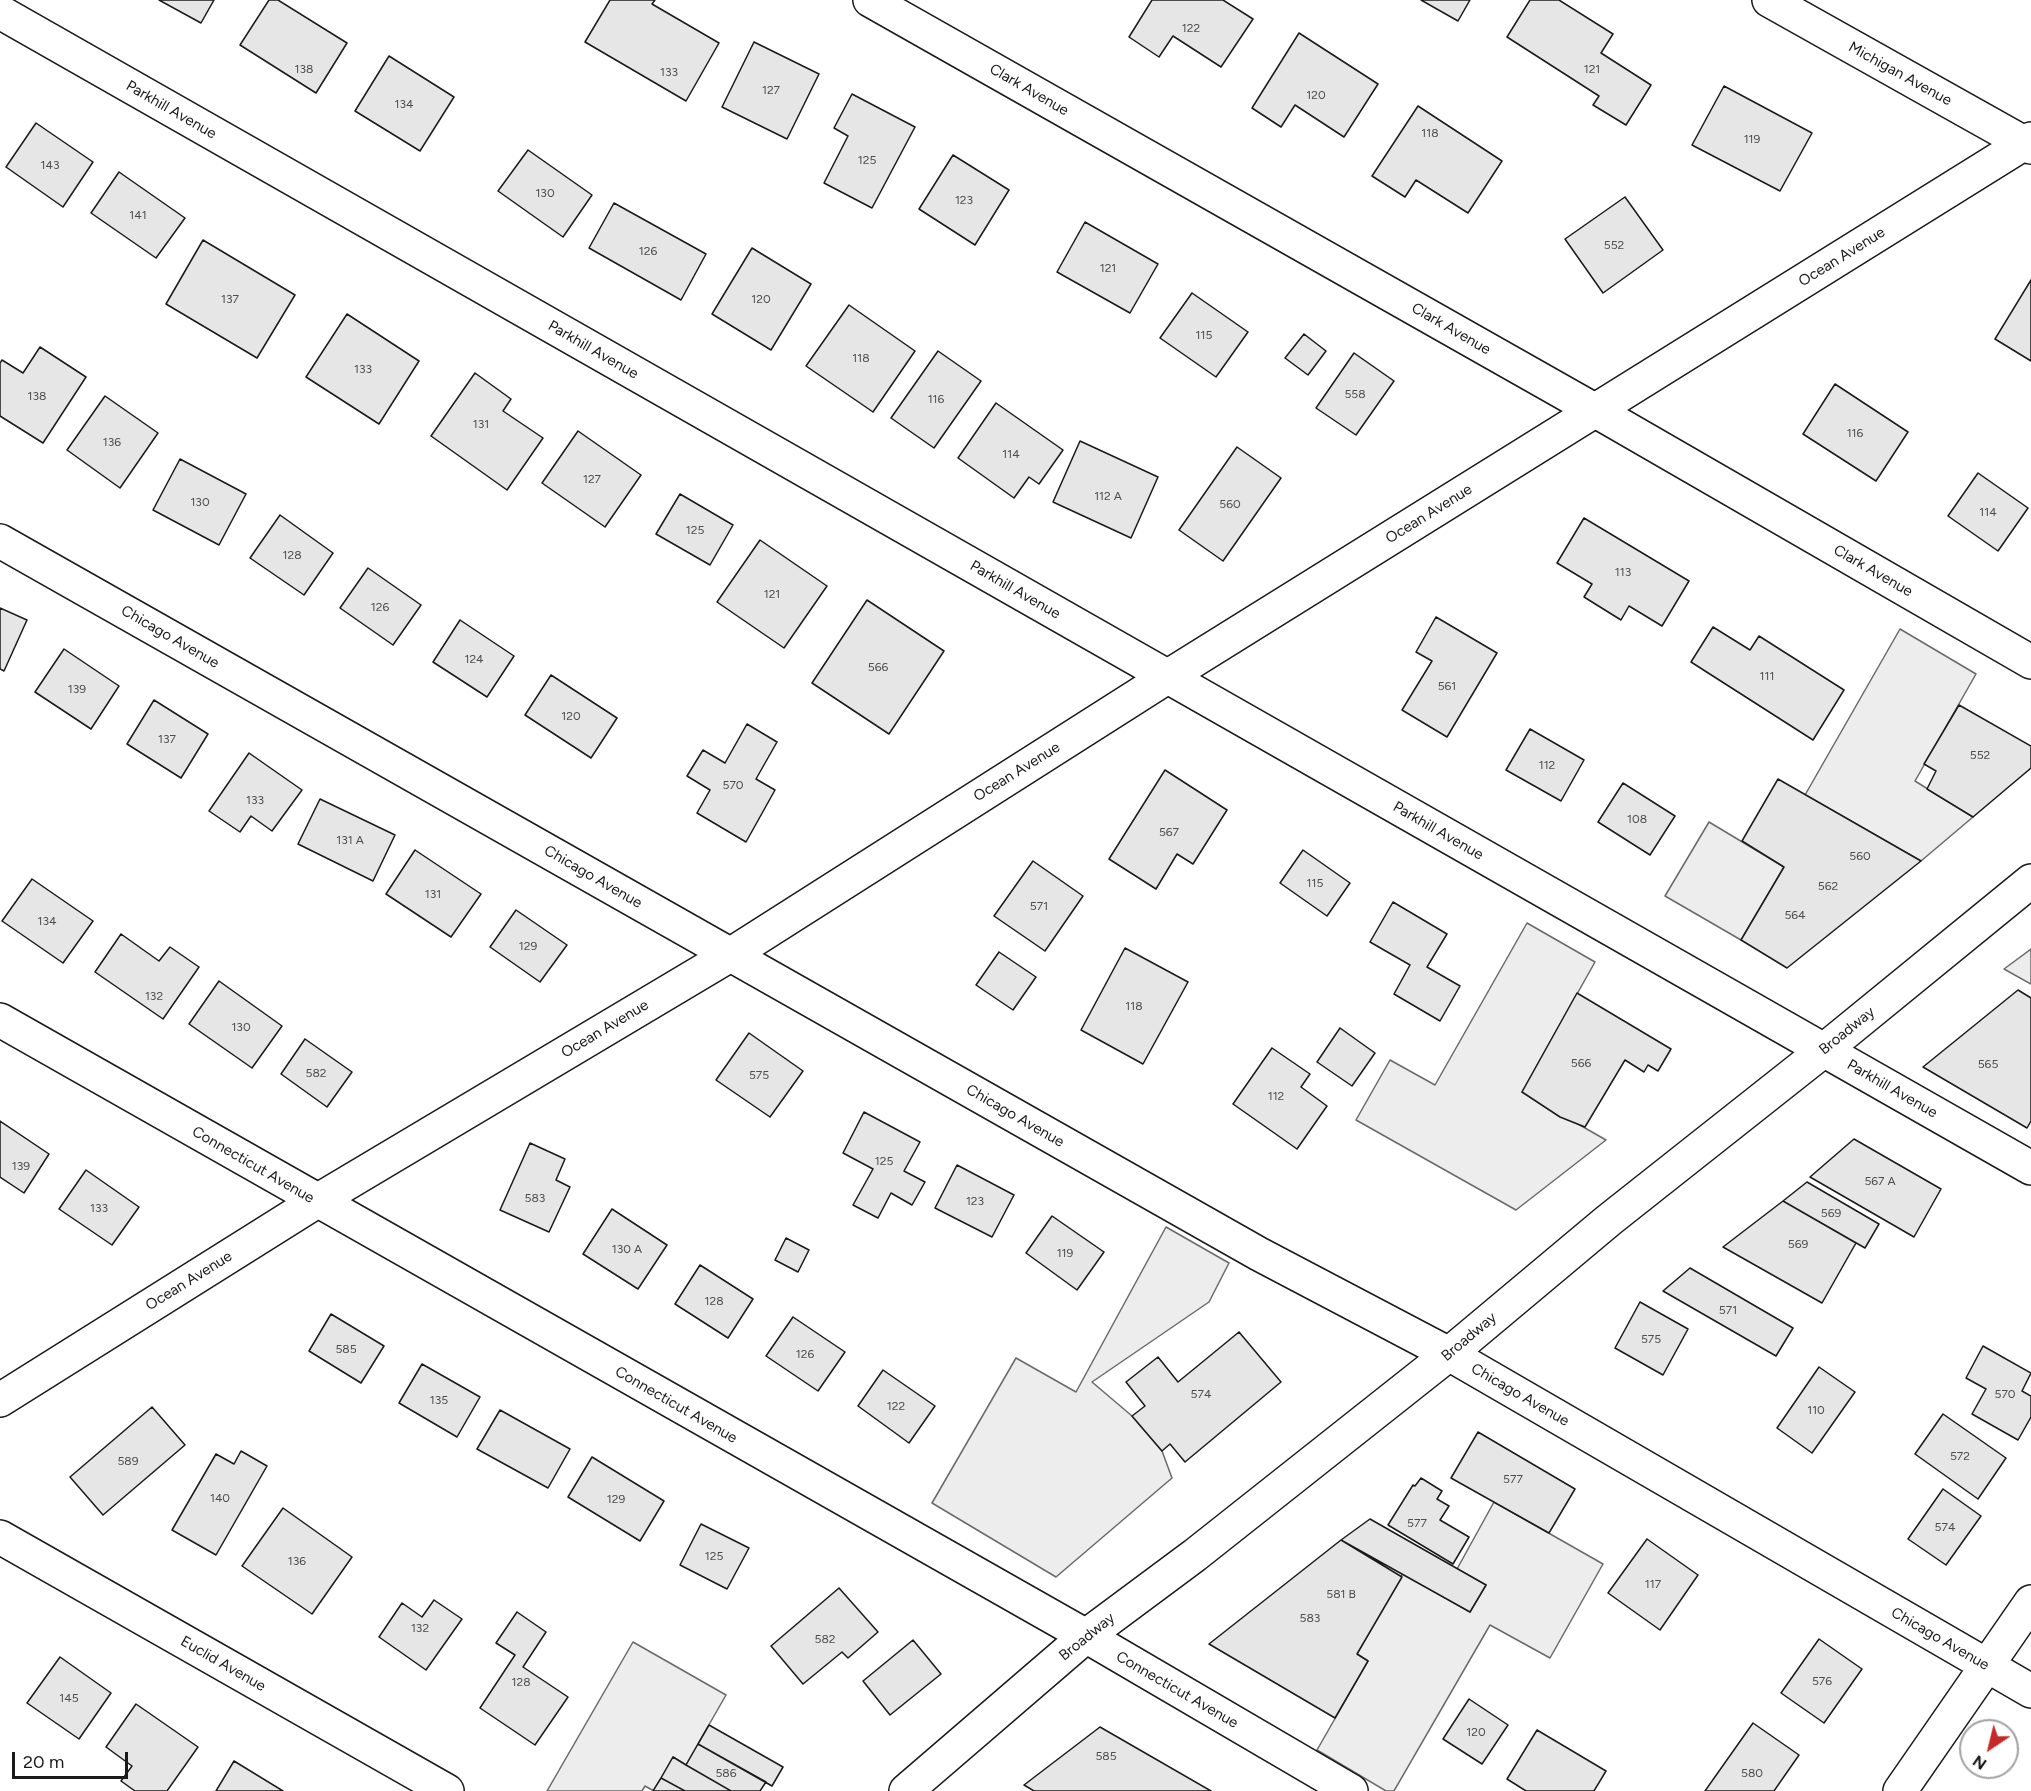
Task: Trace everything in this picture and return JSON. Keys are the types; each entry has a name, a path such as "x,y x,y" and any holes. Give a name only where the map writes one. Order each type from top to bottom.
{"street":[{"name":"Clark Avenue","path":"870,0 1596,411 2031,662"},
{"name":"Michigan Avenue","path":"1769,0 2029,143"},
{"name":"Parkhill Avenue","path":"0,12 2031,1168"},
{"name":"Ocean Avenue","path":"0,1400 316,1201 730,955 1167,676 2029,143"},
{"name":"Chicago Avenue","path":"0,541 1259,1254 1449,1354 2031,1691"},
{"name":"Broadway","path":"906,1791 1086,1636 1195,1555 1449,1354 1610,1220 1824,1050 2031,880"},
{"name":"Connecticut Avenue","path":"0,1020 1086,1636 1351,1791"},
{"name":"Euclid Avenue","path":"0,1537 447,1791"},
{"path":"1900,1791 2031,1602"}],"shaded area":[{"path":"1900,629 1976,674 1915,781 1973,817 1921,861 1805,795"},
{"path":"1709,822 1784,867 1741,940 1665,896"},
{"path":"1527,923 1595,962 1522,1092 1606,1140 1516,1210 1356,1120 1390,1060 1435,1085"},
{"path":"2031,949 2031,984 2004,969"},
{"path":"1166,1227 1229,1263 1209,1302 1092,1382 1132,1416 1162,1451 1172,1478 1056,1577 932,1503 1016,1358 1076,1392"},
{"path":"1494,1502 1603,1564 1550,1658 1490,1625 1394,1791 1386,1791 1317,1750 1368,1661 1357,1654 1403,1573 1470,1612 1486,1585 1457,1569"},
{"path":"633,1642 726,1695 686,1765 673,1757 654,1791 645,1786 642,1791 547,1791"}],"building":[{"path":"159,0 214,0 201,23"},
{"path":"269,0 278,0 347,43 316,93 240,45"},
{"path":"610,0 655,0 652,4 719,43 686,101 585,42"},
{"path":"1152,0 1223,0 1253,19 1221,67 1173,36 1159,57 1129,37"},
{"path":"1421,0 1470,0 1458,21"},
{"path":"1530,0 1559,0 1613,34 1601,53 1651,85 1626,125 1593,105 1599,96 1507,37"},
{"path":"1299,33 1378,84 1344,137 1295,105 1281,127 1252,108"},
{"path":"754,42 819,74 787,139 722,107"},
{"path":"389,56 454,97 420,151 355,111"},
{"path":"1724,86 1812,133 1780,191 1692,145"},
{"path":"852,94 915,127 872,208 824,183 848,136 834,128"},
{"path":"1418,106 1502,161 1468,213 1416,180 1405,197 1372,176"},
{"path":"36,123 93,162 63,207 6,167"},
{"path":"528,150 592,195 563,237 498,191"},
{"path":"953,155 1009,190 975,245 919,209"},
{"path":"119,172 185,218 156,258 91,213"},
{"path":"1625,197 1663,250 1603,293 1565,239"},
{"path":"614,203 706,254 681,300 589,248"},
{"path":"1085,222 1158,264 1130,313 1057,272"},
{"path":"203,240 295,295 257,358 166,304"},
{"path":"752,248 811,284 771,350 712,314"},
{"path":"2031,280 2031,361 1995,339"},
{"path":"1192,293 1248,332 1216,377 1160,338"},
{"path":"849,305 915,351 873,412 806,366"},
{"path":"347,314 419,361 379,424 306,377"},
{"path":"1304,334 1326,351 1308,375 1285,358"},
{"path":"40,347 86,377 43,443 0,416 0,363 2,360 23,373"},
{"path":"938,351 981,381 934,448 891,418"},
{"path":"1354,353 1394,381 1356,435 1316,408"},
{"path":"475,373 511,399 503,411 543,438 507,490 431,436"},
{"path":"1835,384 1908,432 1876,481 1803,434"},
{"path":"105,396 158,433 120,488 67,450"},
{"path":"996,403 1063,450 1039,484 1029,477 1014,498 958,458"},
{"path":"578,431 641,475 605,527 542,483"},
{"path":"1080,441 1158,477 1131,538 1053,502"},
{"path":"1237,447 1281,478 1223,561 1179,530"},
{"path":"180,459 246,494 219,545 153,510"},
{"path":"1978,473 2028,508 1998,551 1948,516"},
{"path":"680,494 733,525 710,565 656,534"},
{"path":"280,515 333,553 304,595 250,558"},
{"path":"1584,518 1689,581 1662,626 1629,606 1621,620 1584,597 1592,584 1557,563"},
{"path":"760,540 827,586 784,648 717,602"},
{"path":"368,568 421,605 393,645 340,608"},
{"path":"867,600 944,651 889,734 812,683"},
{"path":"0,608 27,620 4,671 0,669"},
{"path":"1436,617 1497,653 1447,737 1402,710 1432,661 1416,652"},
{"path":"460,620 514,656 487,697 433,662"},
{"path":"1713,627 1750,650 1759,636 1844,690 1813,740 1691,662"},
{"path":"64,649 119,686 91,729 35,692"},
{"path":"551,675 617,718 591,758 525,715"},
{"path":"154,700 208,734 181,778 127,744"},
{"path":"1959,705 2031,746 2031,768 1973,817 1927,789 1936,771 1924,764"},
{"path":"747,724 777,742 756,779 775,790 746,842 697,813 710,790 687,776 703,750 725,763"},
{"path":"1530,729 1584,760 1561,801 1506,770"},
{"path":"249,753 302,790 272,831 251,816 240,832 209,811"},
{"path":"1165,770 1227,810 1193,864 1177,854 1156,889 1109,859"},
{"path":"1778,779 1921,861 1787,968 1741,940 1784,867 1742,841"},
{"path":"1623,783 1675,816 1650,855 1598,822"},
{"path":"320,799 395,835 373,881 298,844"},
{"path":"415,850 481,894 451,937 386,894"},
{"path":"1303,850 1350,883 1327,916 1280,883"},
{"path":"1033,861 1083,896 1045,951 994,916"},
{"path":"32,879 93,921 63,963 2,921"},
{"path":"1393,902 1447,934 1427,967 1460,986 1440,1021 1394,994 1410,965 1370,942"},
{"path":"516,910 567,945 540,982 490,947"},
{"path":"121,934 159,961 170,947 199,967 163,1019 95,972"},
{"path":"1125,948 1188,982 1143,1064 1081,1030"},
{"path":"999,952 1036,977 1013,1010 976,985"},
{"path":"219,981 282,1026 252,1068 189,1024"},
{"path":"2018,990 2031,998 2031,1121 2027,1128 1923,1067"},
{"path":"1577,993 1671,1049 1658,1071 1648,1065 1644,1072 1625,1060 1585,1127 1560,1117 1522,1092"},
{"path":"1340,1028 1375,1053 1352,1086 1317,1062"},
{"path":"749,1033 803,1071 770,1117 716,1080"},
{"path":"305,1039 352,1072 327,1107 281,1074"},
{"path":"1272,1048 1310,1074 1301,1087 1327,1106 1297,1149 1233,1104"},
{"path":"864,1112 920,1142 904,1171 925,1182 912,1205 891,1193 878,1218 853,1205 873,1169 843,1153"},
{"path":"0,1121 49,1154 24,1193 0,1177"},
{"path":"1854,1139 1941,1189 1914,1237 1810,1177"},
{"path":"530,1143 565,1159 556,1180 570,1187 549,1232 500,1210"},
{"path":"957,1165 1014,1195 992,1237 935,1208"},
{"path":"86,1170 139,1207 112,1245 59,1209"},
{"path":"1807,1182 1879,1224 1865,1248 1783,1201"},
{"path":"1783,1201 1856,1243 1822,1303 1723,1247"},
{"path":"612,1209 667,1245 638,1289 583,1254"},
{"path":"1052,1216 1104,1252 1077,1290 1026,1253"},
{"path":"786,1238 809,1250 798,1272 775,1260"},
{"path":"700,1265 753,1299 728,1338 675,1304"},
{"path":"1690,1268 1793,1328 1776,1356 1663,1291"},
{"path":"1640,1302 1688,1329 1663,1375 1615,1348"},
{"path":"331,1314 384,1346 361,1383 309,1351"},
{"path":"793,1317 845,1352 818,1391 766,1356"},
{"path":"1239,1332 1281,1382 1185,1462 1170,1444 1162,1451 1132,1416 1145,1406 1126,1382 1158,1357 1178,1382"},
{"path":"1983,1346 2031,1373 2022,1391 2031,1396 2031,1417 2018,1440 1972,1414 1986,1389 1966,1378"},
{"path":"422,1364 480,1397 457,1437 399,1403"},
{"path":"1819,1367 1855,1392 1812,1453 1777,1428"},
{"path":"883,1370 935,1406 909,1443 858,1406"},
{"path":"152,1407 185,1445 103,1515 70,1477"},
{"path":"500,1410 570,1449 548,1488 477,1449"},
{"path":"1943,1414 2006,1458 1978,1499 1915,1454"},
{"path":"1478,1432 1575,1489 1549,1533 1451,1478"},
{"path":"241,1451 267,1466 216,1555 172,1530 216,1454 234,1464"},
{"path":"592,1457 664,1501 640,1541 568,1497"},
{"path":"1421,1478 1442,1491 1437,1499 1449,1506 1440,1520 1469,1537 1453,1564 1388,1525 1413,1485 1415,1486"},
{"path":"1943,1489 1981,1516 1946,1565 1908,1539"},
{"path":"283,1508 352,1557 312,1614 242,1566"},
{"path":"1370,1519 1486,1585 1470,1612 1341,1540"},
{"path":"701,1524 749,1548 727,1589 680,1565"},
{"path":"1647,1539 1698,1575 1660,1630 1608,1593"},
{"path":"1341,1540 1402,1577 1357,1654 1368,1661 1335,1718 1209,1644"},
{"path":"839,1588 878,1632 848,1658 842,1652 803,1684 771,1646"},
{"path":"434,1600 462,1619 426,1670 379,1637 402,1603 422,1617"},
{"path":"517,1612 546,1632 523,1667 568,1697 535,1745 480,1708 515,1655 496,1643"},
{"path":"1819,1639 1862,1669 1824,1723 1781,1693"},
{"path":"913,1640 941,1674 890,1715 863,1681"},
{"path":"60,1657 111,1693 79,1739 27,1703"},
{"path":"1469,1699 1508,1725 1482,1764 1443,1739"},
{"path":"136,1704 198,1747 167,1791 135,1791 121,1781 132,1766 106,1747"},
{"path":"1753,1723 1799,1755 1774,1791 1705,1791"},
{"path":"709,1725 783,1767 772,1786 698,1744"},
{"path":"1100,1727 1211,1791 1034,1791 1024,1785"},
{"path":"1537,1730 1606,1771 1594,1791 1526,1791 1507,1779"},
{"path":"698,1744 766,1782 760,1791 731,1791 686,1765"},
{"path":"673,1757 731,1791 685,1791 661,1778"},
{"path":"234,1761 283,1791 216,1791"},
{"path":"661,1778 685,1791 653,1791"}]}
